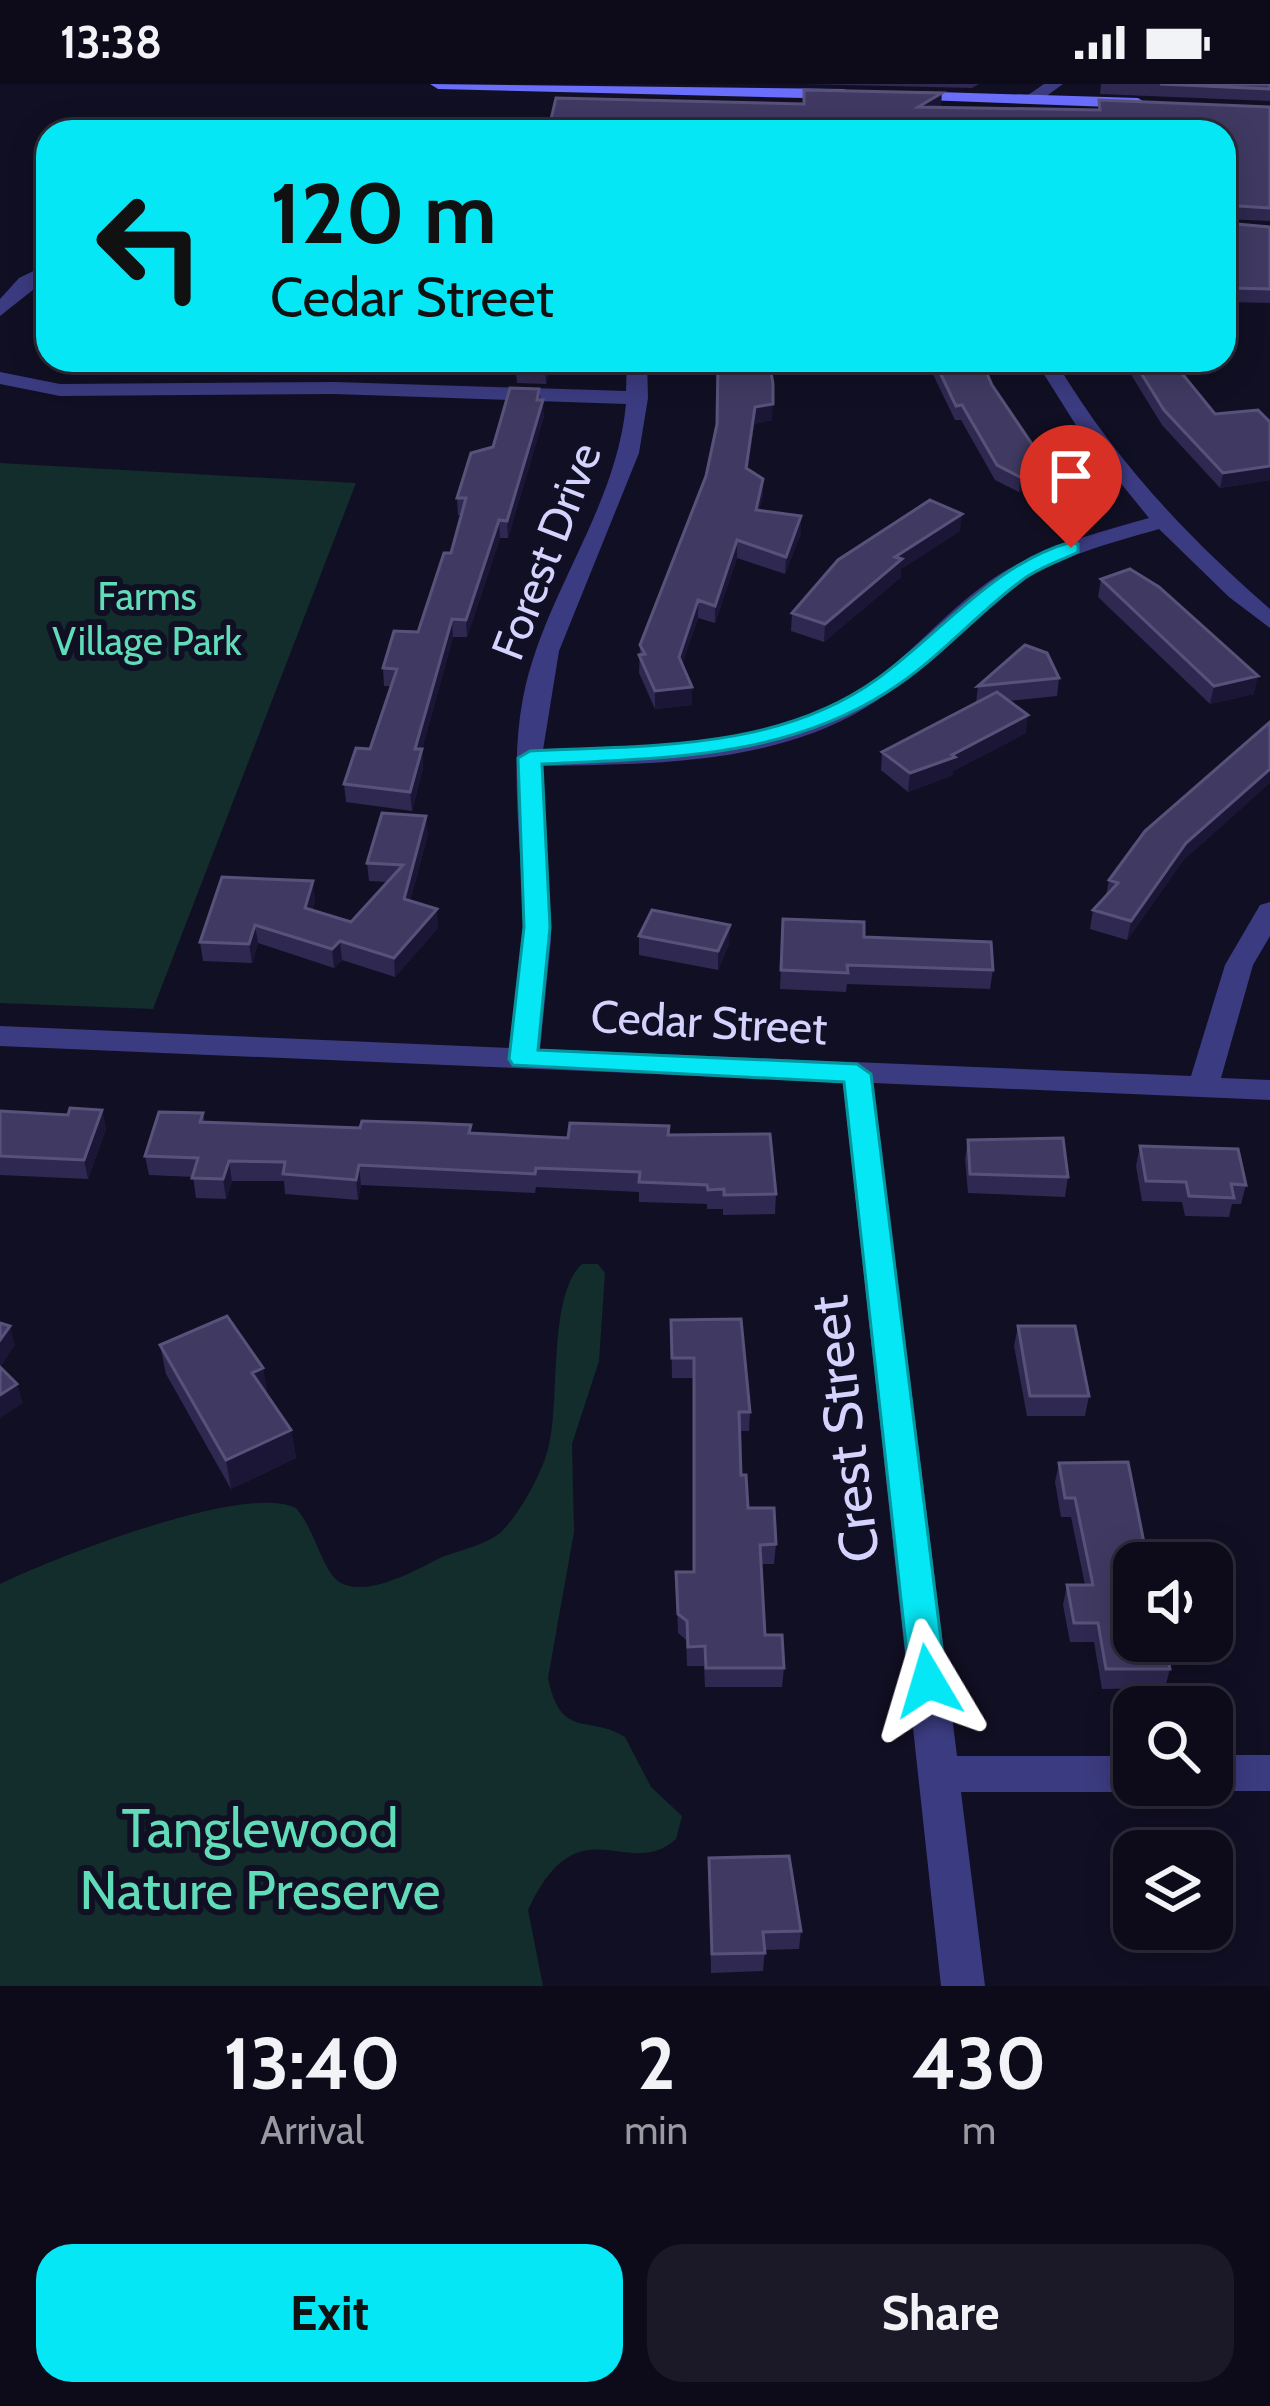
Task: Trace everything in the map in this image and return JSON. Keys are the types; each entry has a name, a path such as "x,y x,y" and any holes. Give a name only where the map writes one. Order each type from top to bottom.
{"street":[{"path":"438,84 863,95"},
{"path":"1031,100 1055,84"},
{"path":"886,95 1160,104"},
{"path":"0,310 36,277"},
{"path":"237,387 239,372"},
{"name":"Forest Drive","path":"523,1059 537,927 530,758 535,699 566,598 623,484 638,398 637,372"},
{"path":"1053,372 1110,459 1162,521 1270,621"},
{"path":"0,378 30,388 67,390 237,387 638,398"},
{"path":"530,758 698,749 762,738 823,719 883,686 1018,573 1058,553 1162,521"},
{"path":"1203,1088 1239,965 1270,911"},
{"name":"Cedar Street","path":"0,1036 1270,1090"},
{"name":"Crest Street","path":"857,1074 963,1986"},
{"path":"1233,1774 1270,1773"},
{"path":"939,1774 1113,1774"}],"green space":[{"name":"Farms Village Park","path":"0,463 356,483 153,1009 0,1003"},
{"name":"Tanglewood Nature Preserve","path":"582,1264 598,1264 605,1273 599,1361 572,1444 574,1532 548,1678 560,1711 569,1718 625,1737 651,1787 682,1816 676,1839 658,1850 639,1853 584,1851 566,1859 547,1877 528,1910 543,1986 0,1986 0,1584 149,1526 236,1505 271,1503 296,1508 330,1572 352,1587 382,1584 490,1539 517,1512 545,1459 552,1429 559,1325 571,1279"}],"building":[{"path":"1160,84 1270,84 1270,89"},
{"path":"804,90 942,93 918,107 1100,110 1099,100 1270,107 1270,208 1236,206 1236,120 551,120 556,98 804,104"},
{"path":"1236,224 1270,227 1270,289 1236,288"},
{"path":"718,372 771,372 773,404 755,407 746,468 763,479 756,510 801,516 786,557 737,540 715,606 698,600 679,657 692,687 655,691 639,655 645,654 640,645 706,476 717,424"},
{"path":"940,372 986,372 1046,465 1020,477 997,465 962,405 956,406"},
{"path":"1140,372 1181,372 1215,414 1258,410 1270,422 1270,466 1223,473 1164,410"},
{"path":"510,388 539,389 537,400 543,400 507,521 499,520 466,620 452,619 415,749 422,749 410,792 344,784 356,748 370,749 397,669 383,668 394,631 418,632 444,553 451,553 466,498 457,498 471,453 493,447"},
{"path":"930,500 962,514 895,557 902,559 825,624 792,613 838,560"},
{"path":"1130,569 1159,587 1258,676 1214,686 1101,579"},
{"path":"1025,645 1047,653 1059,678 978,686"},
{"path":"997,692 1028,715 952,755 955,757 910,773 882,752"},
{"path":"1270,722 1270,769 1186,843 1131,921 1093,910 1118,883 1109,880 1145,831"},
{"path":"382,813 426,816 404,899 437,909 394,958 340,941 332,949 255,925 249,944 200,942 222,877 313,881 305,908 351,922 403,865 367,863"},
{"path":"652,910 730,925 718,951 639,936"},
{"path":"783,919 864,922 864,937 991,942 993,970 847,965 848,973 781,970"},
{"path":"70,1108 102,1110 84,1160 0,1156 0,1111 68,1115"},
{"path":"159,1112 203,1113 200,1122 360,1128 362,1121 426,1123 471,1125 469,1133 568,1138 570,1123 669,1126 668,1135 770,1134 776,1194 724,1195 724,1189 708,1190 707,1185 639,1182 640,1172 536,1168 535,1174 359,1165 356,1180 283,1174 285,1162 229,1161 223,1179 192,1178 198,1158 145,1156"},
{"path":"1063,1138 1068,1177 970,1174 968,1140"},
{"path":"1140,1146 1238,1149 1246,1185 1231,1184 1234,1198 1189,1196 1186,1182 1146,1181"},
{"path":"227,1316 263,1368 252,1373 291,1430 226,1460 160,1345"},
{"path":"741,1319 750,1412 739,1412 741,1475 746,1475 748,1508 774,1508 776,1544 760,1545 765,1635 782,1635 784,1668 706,1668 705,1646 688,1647 687,1621 678,1614 676,1572 694,1572 694,1358 672,1358 671,1320"},
{"path":"1018,1326 1075,1326 1089,1396 1030,1396"},
{"path":"0,1367 17,1384 0,1395"},
{"path":"1128,1462 1144,1542 1113,1542 1113,1662 1168,1662 1170,1669 1106,1669 1098,1623 1074,1623 1067,1585 1093,1585 1075,1498 1065,1498 1059,1463"},
{"path":"789,1856 801,1931 763,1932 765,1953 712,1954 709,1858"}],"route":[{"path":"928,1681 857,1074 523,1059 537,927 530,758 698,749 762,738 823,719 883,686 968,610 1018,573 1071,548"}]}
